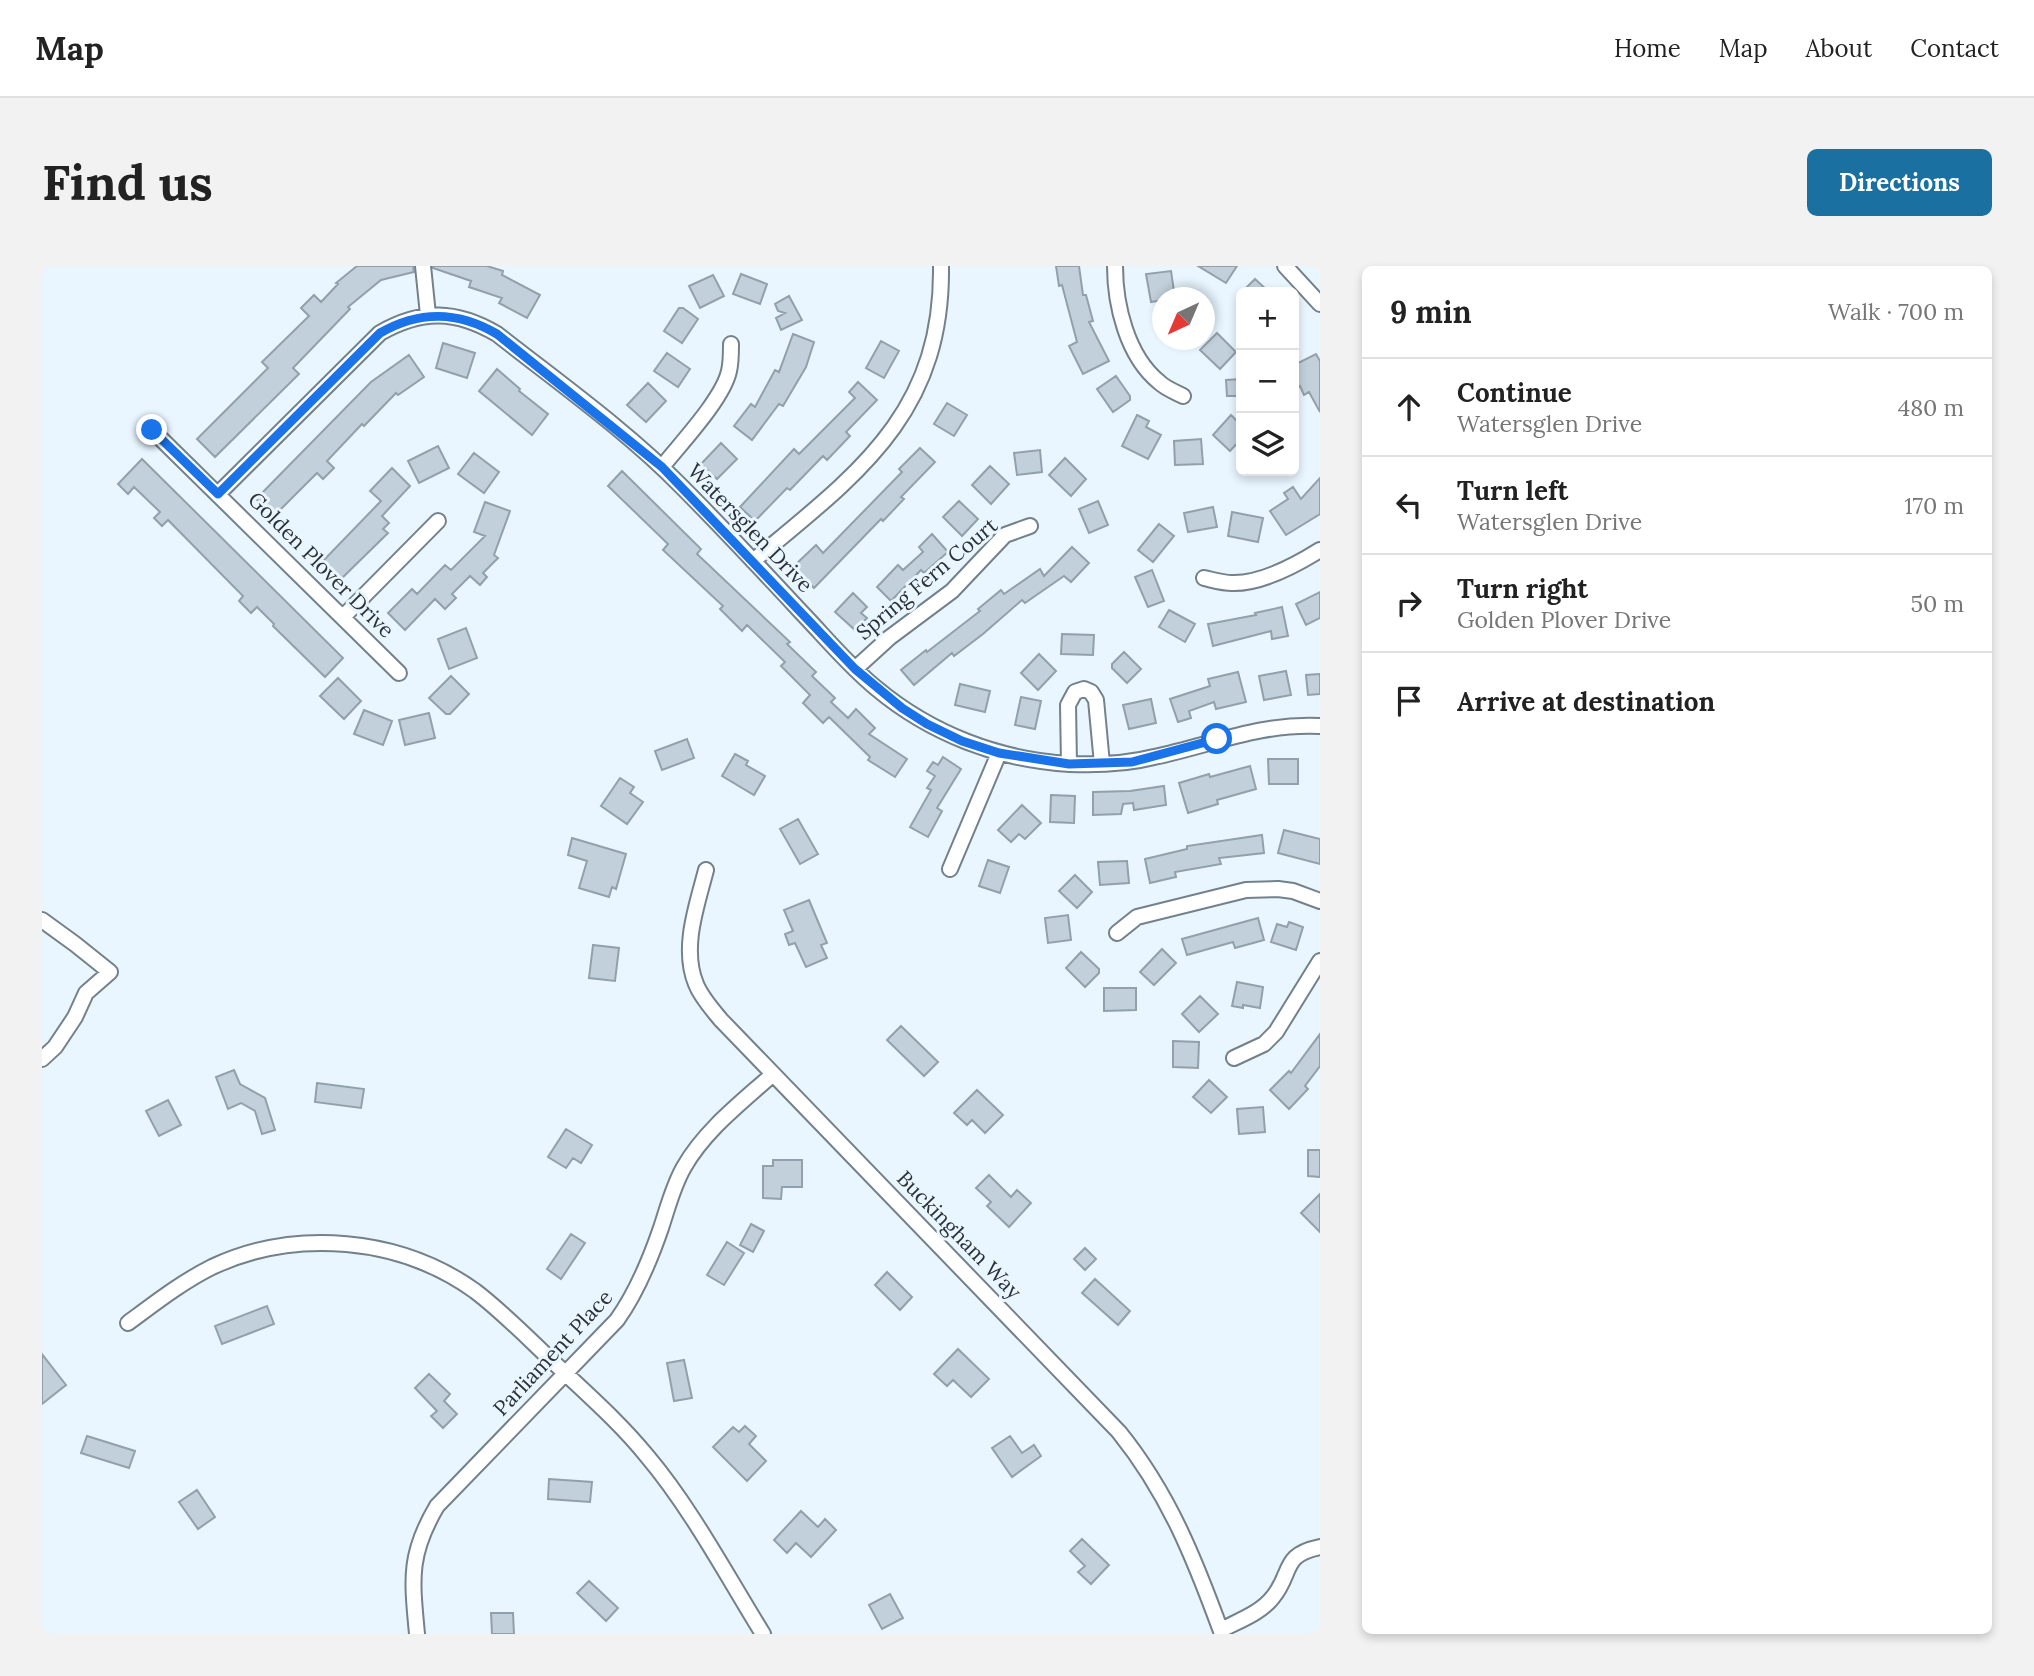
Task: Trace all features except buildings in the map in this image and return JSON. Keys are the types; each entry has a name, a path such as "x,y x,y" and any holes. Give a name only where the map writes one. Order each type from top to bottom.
{"street":[{"path":"423,266 428,315"},
{"path":"753,561 857,473 898,422 919,383 930,353 938,321 941,266"},
{"path":"1115,266 1115,291 1129,339 1158,382 1183,396"},
{"path":"1285,266 1320,304"},
{"name":"Watersglen Drive","path":"218,494 380,333 401,322 428,315 456,316 497,334 662,467 855,669 902,708 962,741 999,753 1069,764 1102,764 1157,757 1262,729 1320,726"},
{"path":"662,467 727,379 731,344"},
{"name":"Golden Plover Drive","path":"152,430 399,673"},
{"path":"343,617 438,520"},
{"name":"Spring Fern Court","path":"855,669 889,638 952,591 1005,535 1030,526"},
{"path":"1204,578 1231,583 1248,582 1274,573 1320,550"},
{"path":"1069,764 1068,705 1075,692 1084,690 1091,692 1096,700 1102,764"},
{"path":"950,869 999,753"},
{"name":"Buckingham Way","path":"706,870 692,930 691,970 696,986 721,1020 1119,1432 1150,1472 1168,1502 1190,1547 1222,1632"},
{"path":"1117,933 1137,917 1246,890 1286,890 1320,901"},
{"path":"42,920 110,972 86,993 75,1017 55,1047 42,1059"},
{"path":"1234,1058 1264,1044 1276,1032 1320,961"},
{"name":"Parliament Place","path":"417,1634 414,1567 418,1545 437,1506 617,1320 631,1301 674,1190 694,1150 709,1132 773,1073"},
{"path":"128,1323 199,1274 232,1259 267,1248 311,1243 369,1247 391,1252 452,1277 497,1309 626,1432 661,1474 763,1634"},
{"path":"1222,1632 1262,1609 1274,1596 1294,1557 1307,1549 1320,1547"}],"route":[{"path":"152,430 218,494 380,333 401,322 428,315 456,316 470,320 497,334 662,467 855,669 902,708 927,724 962,741 999,753 1069,764 1132,762 1217,739"}]}
